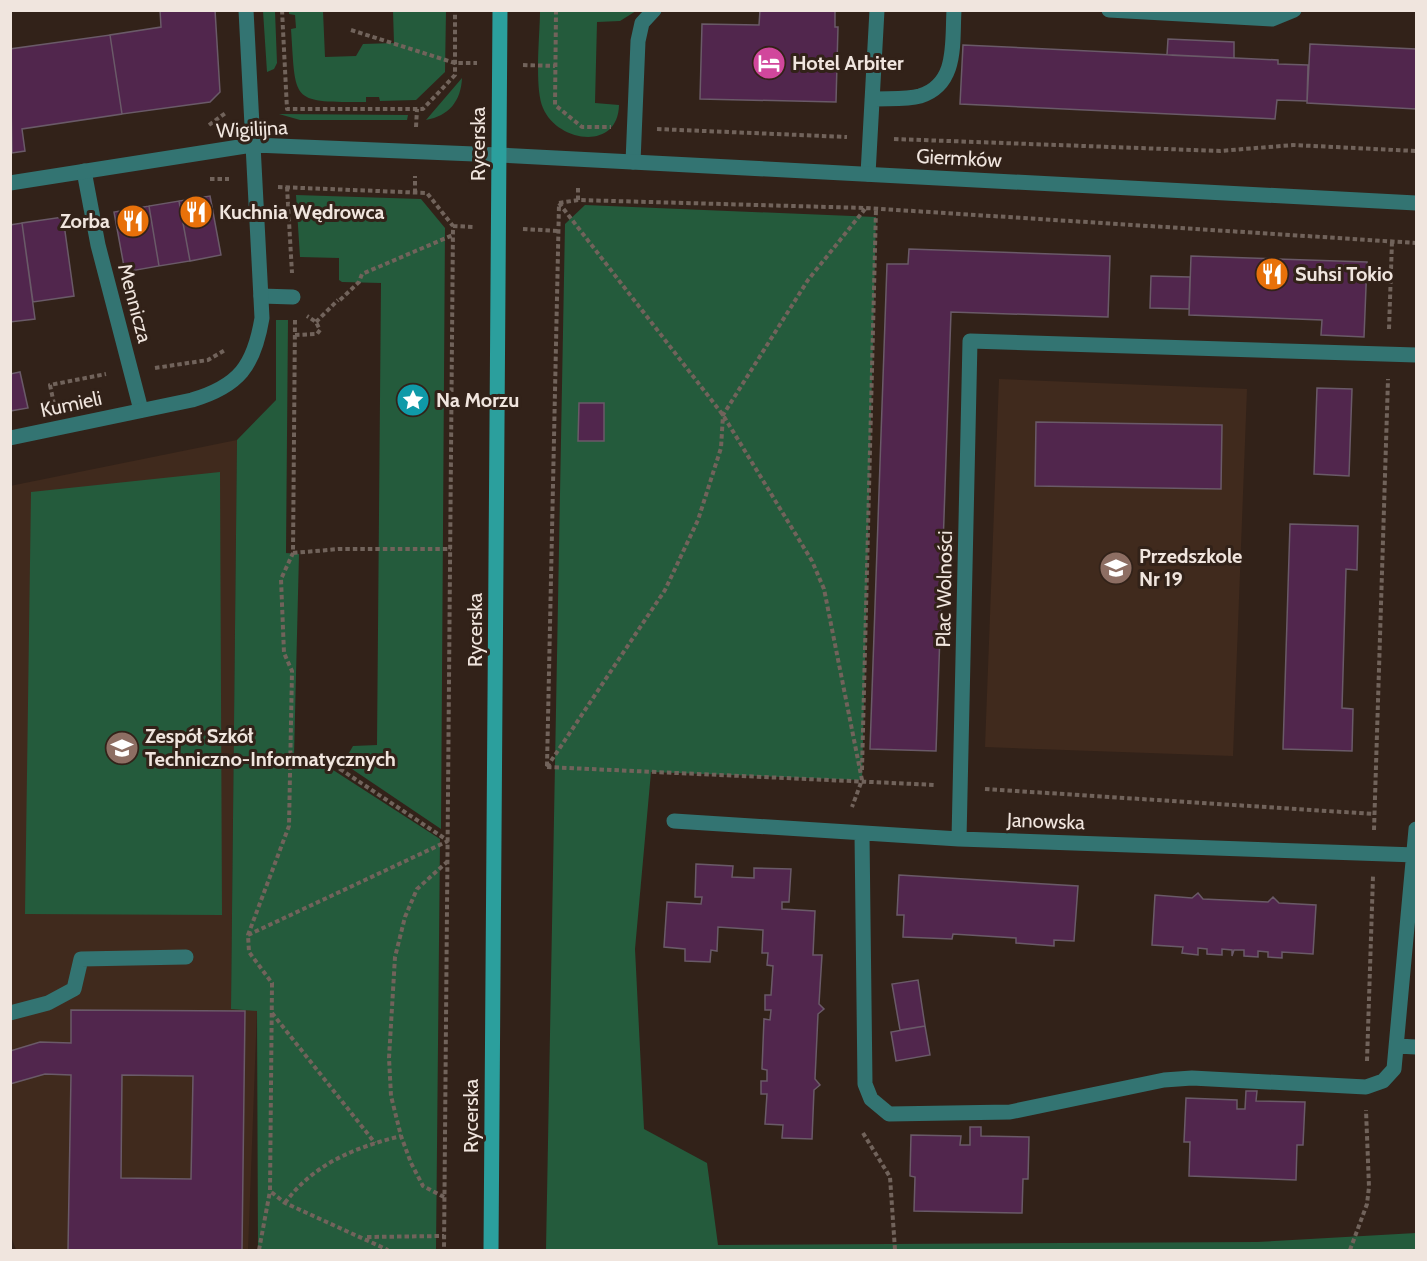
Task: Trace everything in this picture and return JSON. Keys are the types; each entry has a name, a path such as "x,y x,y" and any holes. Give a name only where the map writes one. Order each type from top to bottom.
{"main road":[{"name":"Rycerska","path":"491,1251 500,10"}],"street":[{"name":"Kumieli","path":"10,438 218,392 235,380 250,360 258,342 262,318 246,10"},
{"path":"633,162 638,41 642,23 654,10"},
{"path":"868,174 877,10"},
{"path":"872,99 920,96 941,85 951,64 954,10"},
{"path":"1109,10 1272,19 1294,10"},
{"name":"Wigilijna","path":"10,183 252,145 499,155"},
{"name":"Giermków","path":"499,155 1416,203"},
{"name":"Mennicza","path":"84,171 98,245 141,410"},
{"path":"261,296 293,297"},
{"name":"Plac Wolności","path":"959,839 970,341 1389,354"},
{"path":"1389,354 1416,355"},
{"name":"Janowska","path":"674,821 959,839 1416,855"},
{"path":"862,834 865,1084 871,1099 889,1114 1027,1111 1164,1080 1192,1078 1366,1087 1377,1085 1394,1069 1416,855 1416,829"},
{"path":"10,1013 48,1003 74,989 81,959 186,957"},
{"path":"1397,1046 1416,1047"}],"path":[{"path":"282,10 287,109 423,109 455,75 455,10"},
{"path":"556,10 555,105 582,127 1220,151 1293,145 1416,151"},
{"path":"351,30 455,63"},
{"path":"202,179 227,179 256,185 287,187 427,193 453,226 444,1251"},
{"path":"287,187 293,297"},
{"path":"559,203 578,200 866,208 1416,243"},
{"path":"559,203 723,415 812,561 824,589 862,780"},
{"path":"559,203 547,766 665,590 698,520 721,448 723,415 808,280 866,208"},
{"path":"842,833 862,780 876,209"},
{"path":"295,335 317,334 320,330 316,322 358,282 362,274 453,235"},
{"path":"1350,1251 1367,1204 1369,1187 1365,1137 1366,1087 1392,241"},
{"path":"260,1251 270,1191 272,983 249,952 248,935 289,826 292,671 284,653 281,579 293,553 296,317"},
{"path":"45,407 54,404 50,385 130,370 184,366 208,360 228,348"},
{"path":"293,553 339,549 451,549"},
{"path":"337,762 340,769 448,841"},
{"path":"248,935 448,841"},
{"path":"444,1197 423,1186 401,1136 391,1096 389,1058 395,957 405,917 417,889 448,861"},
{"path":"271,1013 375,1143"},
{"path":"863,1133 890,1177 895,1251"},
{"path":"285,1203 297,1186 315,1171 338,1158 375,1143 401,1136"},
{"path":"270,1191 285,1203 388,1251"},
{"path":"364,1238 444,1236"}],"shaded area":[{"name":"Przedszkole Nr 19","path":"999,379 1247,389 1233,756 985,747"},
{"name":"Zespół Szkół Techniczno-Informatycznych","path":"237,440 231,1009 257,1010 248,1250 16,1250 11,1236 10,486"}],"green space":[{"path":"263,11 275,11 277,63 274,69 267,72"},
{"path":"289,11 323,11 325,57 356,56 363,44 394,43 393,11 446,11 445,72 416,100 380,101 379,97 366,97 366,102 341,102 310,98 302,93 297,85 291,29 296,28 295,15 289,14"},
{"path":"540,11 636,11 620,21 597,22 595,103 619,105 616,120 609,130 598,136 586,137 561,128 550,120 543,108 538,75"},
{"path":"462,78 459,94 452,106 441,115 426,120"},
{"path":"279,114 408,115 407,120 300,120"},
{"path":"296,195 421,199 445,228 441,829 349,767 349,753 353,746 377,745 381,283 342,282 339,280 339,258 300,257"},
{"path":"585,205 876,217 862,780 651,772 635,949 644,1129 707,1163 718,1245 1257,1242 1416,1233 1416,1250 546,1250 565,224"},
{"path":"276,320 288,320 286,553 299,554 294,756 324,757 324,767 330,768 440,839 436,1250 258,1250 257,1011 231,1009 237,440 276,400"},
{"path":"220,472 222,915 25,914 31,492"}],"building":[{"path":"160,10 215,10 220,92 210,102 122,114 110,35 161,27"},
{"name":"Hotel Arbiter","path":"760,10 835,10 835,27 838,27 836,102 700,99 702,24 759,25"},
{"path":"110,35 122,114 22,129 25,151 12,153 10,49"},
{"path":"1168,39 1234,42 1234,58 1167,55"},
{"path":"1310,44 1416,49 1416,109 1307,103"},
{"path":"963,45 1278,60 1278,64 1308,65 1307,101 1277,100 1275,119 960,104"},
{"path":"210,196 221,255 190,261 179,201"},
{"path":"179,201 190,261 159,266 149,206"},
{"path":"149,206 159,266 125,272 114,212"},
{"path":"63,217 74,296 33,302 22,223"},
{"path":"22,223 35,319 10,322 10,225"},
{"path":"909,249 1110,256 1108,317 951,312 936,751 870,749 887,264 908,264"},
{"path":"1191,256 1367,262 1364,337 1321,335 1322,320 1189,315"},
{"path":"1151,276 1190,277 1189,309 1150,308"},
{"path":"20,372 28,408 10,411 10,374"},
{"path":"1317,388 1352,389 1349,476 1314,474"},
{"path":"579,403 604,403 604,441 578,441"},
{"path":"1036,422 1222,425 1221,489 1035,486"},
{"path":"1290,524 1358,526 1357,570 1346,569 1342,708 1353,709 1352,751 1283,749"},
{"path":"696,864 733,866 732,877 754,878 754,868 791,869 789,902 782,902 782,909 815,911 813,955 822,955 819,1004 824,1009 818,1014 815,1079 820,1085 814,1090 812,1139 782,1138 783,1125 765,1124 767,1094 761,1094 761,1081 767,1081 767,1070 762,1069 764,1019 770,1020 771,1010 765,1010 765,995 771,995 773,966 767,965 768,953 762,953 763,930 718,927 717,951 711,950 710,962 685,961 685,949 664,947 667,902 701,904 702,897 695,897"},
{"path":"899,875 1078,886 1074,941 1054,940 1054,946 1016,943 1016,938 953,934 952,939 903,937 904,915 897,915"},
{"path":"1198,893 1203,899 1268,902 1273,897 1279,903 1316,905 1313,954 1282,952 1282,958 1268,957 1268,952 1258,951 1258,957 1244,956 1244,950 1234,950 1232,956 1232,950 1222,949 1222,955 1207,954 1207,949 1198,948 1198,955 1182,953 1183,947 1152,945 1155,895 1192,898"},
{"path":"918,980 925,1026 900,1030 892,984"},
{"path":"71,1010 245,1011 242,1250 68,1250 71,1075 45,1074 10,1084 10,1051 40,1042 71,1043","holes":["122,1075 193,1076 191,1179 121,1178"]},
{"path":"925,1026 930,1055 896,1061 891,1032"},
{"path":"1246,1091 1257,1091 1256,1101 1305,1102 1303,1145 1297,1145 1296,1180 1189,1176 1190,1142 1184,1142 1186,1098 1237,1100 1237,1109 1245,1109"},
{"path":"970,1127 981,1127 981,1136 1029,1137 1028,1179 1023,1179 1022,1213 914,1211 915,1177 910,1176 911,1135 961,1136 960,1145 970,1145"}],"place":[{"name":"Hotel Arbiter","path":"769,63"},
{"name":"Kuchnia Wędrowca","path":"196,212"},
{"name":"Zorba","path":"133,221"},
{"name":"Suhsi Tokio","path":"1272,274"},
{"name":"Na Morzu","path":"413,400"},
{"name":"Przedszkole Nr 19","path":"1116,568"},
{"name":"Zespół Szkół Techniczno-Informatycznych","path":"122,748"}]}
